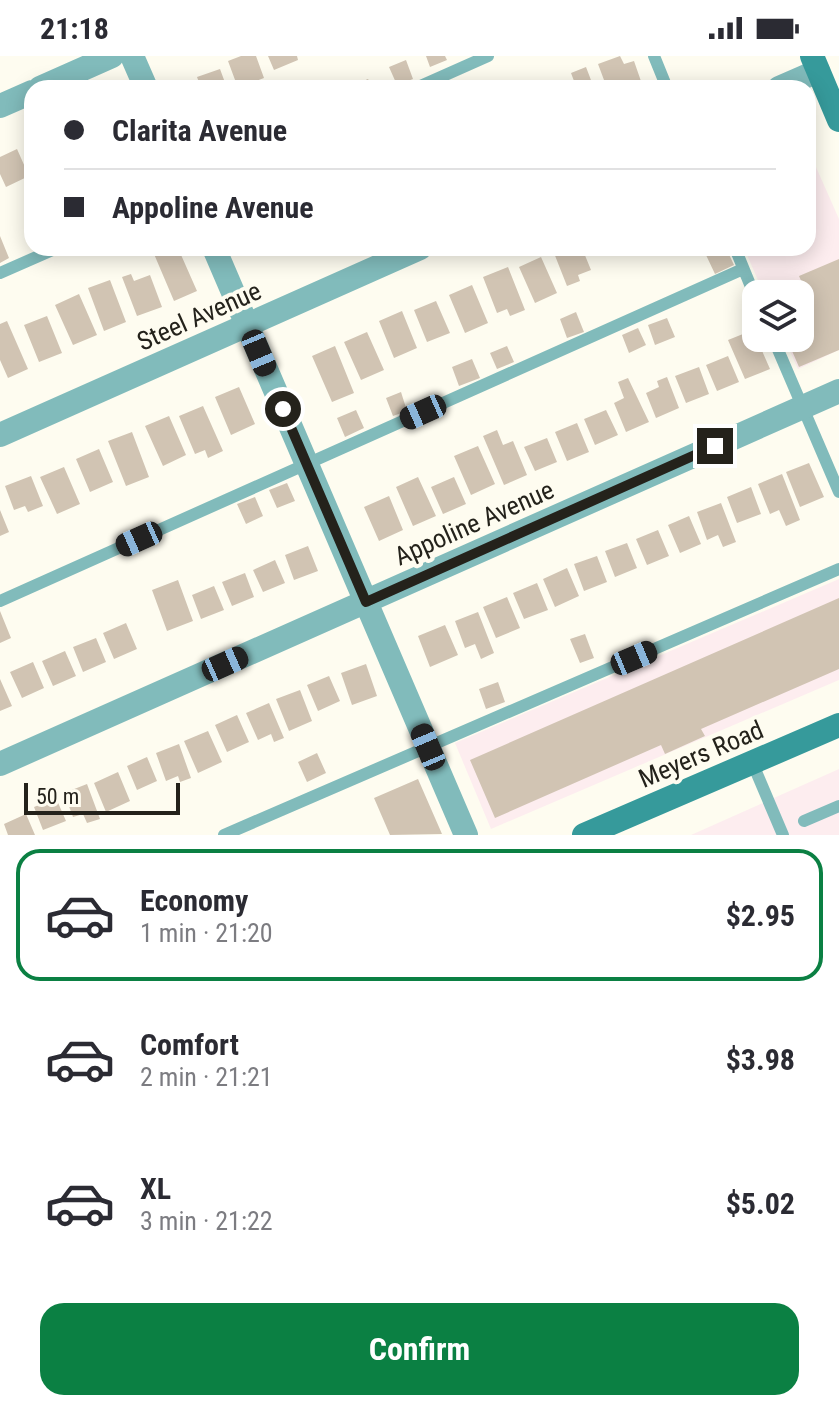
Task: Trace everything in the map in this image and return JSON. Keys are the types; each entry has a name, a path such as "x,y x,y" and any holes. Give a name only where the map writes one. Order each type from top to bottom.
{"street":[{"path":"58,80 112,56"},
{"path":"132,56 142,80"},
{"path":"791,80 815,63 837,112"},
{"path":"0,106 24,96"},
{"path":"217,256 466,835"},
{"name":"Steel Avenue","path":"0,435 402,256"},
{"name":"Appoline Avenue","path":"0,764 839,391"},
{"name":"Meyers Road","path":"584,835 839,725"}],"lane":[{"path":"434,80 488,56"},
{"path":"654,56 664,80"},
{"path":"0,273 39,256"},
{"path":"738,256 748,280"},
{"path":"0,601 743,269"},
{"path":"779,352 835,474 839,492"},
{"path":"224,835 839,569"},
{"path":"752,762 783,835"},
{"path":"804,821 839,806"}],"shaded area":[{"path":"816,167 839,219 839,350 798,369 790,352 814,352 814,280 758,280 747,256 816,256"},
{"path":"839,579 839,680 491,829 455,743"},
{"path":"839,769 839,835 691,835"}],"building":[{"path":"241,56 256,56 264,78 235,80 228,61"},
{"path":"268,56 297,56 298,60 274,70"},
{"path":"426,56 445,56 447,60 430,67"},
{"path":"620,56 624,64 634,61 641,80 604,80 598,64"},
{"path":"406,60 413,79 395,80 389,67"},
{"path":"586,67 591,80 574,80 571,73"},
{"path":"220,69 224,80 198,80 197,77"},
{"path":"17,149 24,165 24,178 6,187 0,174 0,157"},
{"path":"0,236 9,258 0,263"},
{"path":"155,256 182,256 197,291 174,301"},
{"path":"555,256 585,256 591,270 578,275 580,281 567,286"},
{"path":"706,256 730,256 734,265 715,274"},
{"path":"541,257 557,293 535,303 519,267"},
{"path":"839,259 839,350 799,367 792,352 814,352 814,280 801,280 799,276"},
{"path":"508,267 525,310 510,316 507,309 497,313 483,277"},
{"path":"131,274 134,281 150,275 162,307 137,316 122,277"},
{"path":"110,280 126,322 104,331 88,288"},
{"path":"472,285 488,323 465,333 449,295"},
{"path":"79,294 97,335 73,345 55,305"},
{"path":"436,301 450,333 427,342 414,310"},
{"path":"402,311 417,348 394,358 379,321"},
{"path":"576,312 584,332 567,338 560,319"},
{"path":"47,316 62,353 39,362 24,325"},
{"path":"667,318 675,337 655,345 648,325"},
{"path":"7,321 28,369 8,378 0,360 0,324"},
{"path":"638,328 646,345 629,353 622,335"},
{"path":"367,332 384,370 361,380 344,342"},
{"path":"742,334 742,352 763,352 770,369 745,379 728,340"},
{"path":"335,346 354,393 332,402 312,356"},
{"path":"507,346 514,362 497,369 490,353"},
{"path":"728,356 739,382 717,391 706,365"},
{"path":"472,359 480,378 459,386 452,367"},
{"path":"699,367 709,394 686,403 675,376"},
{"path":"667,377 679,408 656,418 646,393 659,387 657,381"},
{"path":"628,378 649,422 626,432 614,403 624,398 618,382"},
{"path":"239,387 255,424 231,435 215,397"},
{"path":"401,392 407,411 393,416 386,398"},
{"path":"203,406 223,451 208,458 205,450 195,454 179,416"},
{"path":"356,410 364,428 345,437 337,418"},
{"path":"606,410 618,435 595,445 584,419"},
{"path":"169,416 186,455 163,466 145,426"},
{"path":"577,423 589,452 567,461 555,432"},
{"path":"497,430 503,445 513,441 527,475 504,485 483,436"},
{"path":"132,432 149,477 126,486 108,441"},
{"path":"547,438 557,462 535,471 524,447"},
{"path":"478,446 495,484 471,495 454,456"},
{"path":"99,449 113,482 90,492 76,459"},
{"path":"809,463 824,497 800,507 786,472"},
{"path":"64,467 80,504 57,514 40,477"},
{"path":"782,474 800,520 786,526 779,510 770,514 758,484"},
{"path":"31,476 43,506 28,512 25,506 14,510 5,486"},
{"path":"418,477 436,516 413,526 396,487"},
{"path":"454,477 466,504 443,514 431,487"},
{"path":"287,483 295,501 277,508 269,490"},
{"path":"751,487 761,514 737,523 727,497"},
{"path":"389,496 403,530 379,541 364,507"},
{"path":"255,497 263,516 246,524 237,504"},
{"path":"721,503 736,542 723,547 718,535 707,540 697,512"},
{"path":"0,510 9,532 0,536"},
{"path":"689,516 701,544 680,553 668,525"},
{"path":"658,530 669,556 647,565 636,539"},
{"path":"627,543 637,568 615,577 605,551"},
{"path":"308,546 318,571 294,580 285,555"},
{"path":"597,556 607,582 584,591 574,564"},
{"path":"275,560 285,583 263,592 253,570"},
{"path":"567,568 579,596 555,607 543,579"},
{"path":"245,573 254,597 232,606 222,582"},
{"path":"178,580 193,621 167,631 152,590"},
{"path":"537,583 548,610 524,619 513,593"},
{"path":"214,586 224,610 201,619 192,595"},
{"path":"507,597 520,628 496,638 483,607"},
{"path":"839,598 839,669 701,729 705,736 665,754 661,745 495,818 470,760"},
{"path":"0,611 11,638 0,643"},
{"path":"478,612 494,653 481,659 475,644 465,648 455,621"},
{"path":"126,623 137,649 114,659 103,633"},
{"path":"445,625 458,655 430,667 418,636"},
{"path":"585,634 594,658 580,663 570,639"},
{"path":"96,638 106,662 83,672 73,647"},
{"path":"65,651 76,676 53,686 42,661"},
{"path":"33,662 44,688 22,698 10,672"},
{"path":"366,664 377,696 352,705 341,673"},
{"path":"329,676 340,701 318,711 307,685"},
{"path":"0,679 12,706 0,711"},
{"path":"498,682 505,702 486,709 479,689"},
{"path":"300,690 312,721 289,731 276,699"},
{"path":"269,703 284,738 274,742 271,734 258,740 246,713"},
{"path":"237,715 249,742 227,752 215,725"},
{"path":"208,731 222,762 198,773 184,741"},
{"path":"179,744 191,778 180,782 178,776 166,781 156,753"},
{"path":"317,753 326,773 307,782 298,762"},
{"path":"147,757 157,781 137,790 127,766"},
{"path":"118,772 130,801 106,812 94,783"},
{"path":"418,779 442,834 390,835 374,798"},
{"path":"87,784 100,819 87,823 83,814 73,817 64,793"},
{"path":"56,798 66,821 43,830 34,807"},
{"path":"26,814 35,835 8,835 4,824"}],"route":[{"path":"283,409 366,602 715,446"}]}
